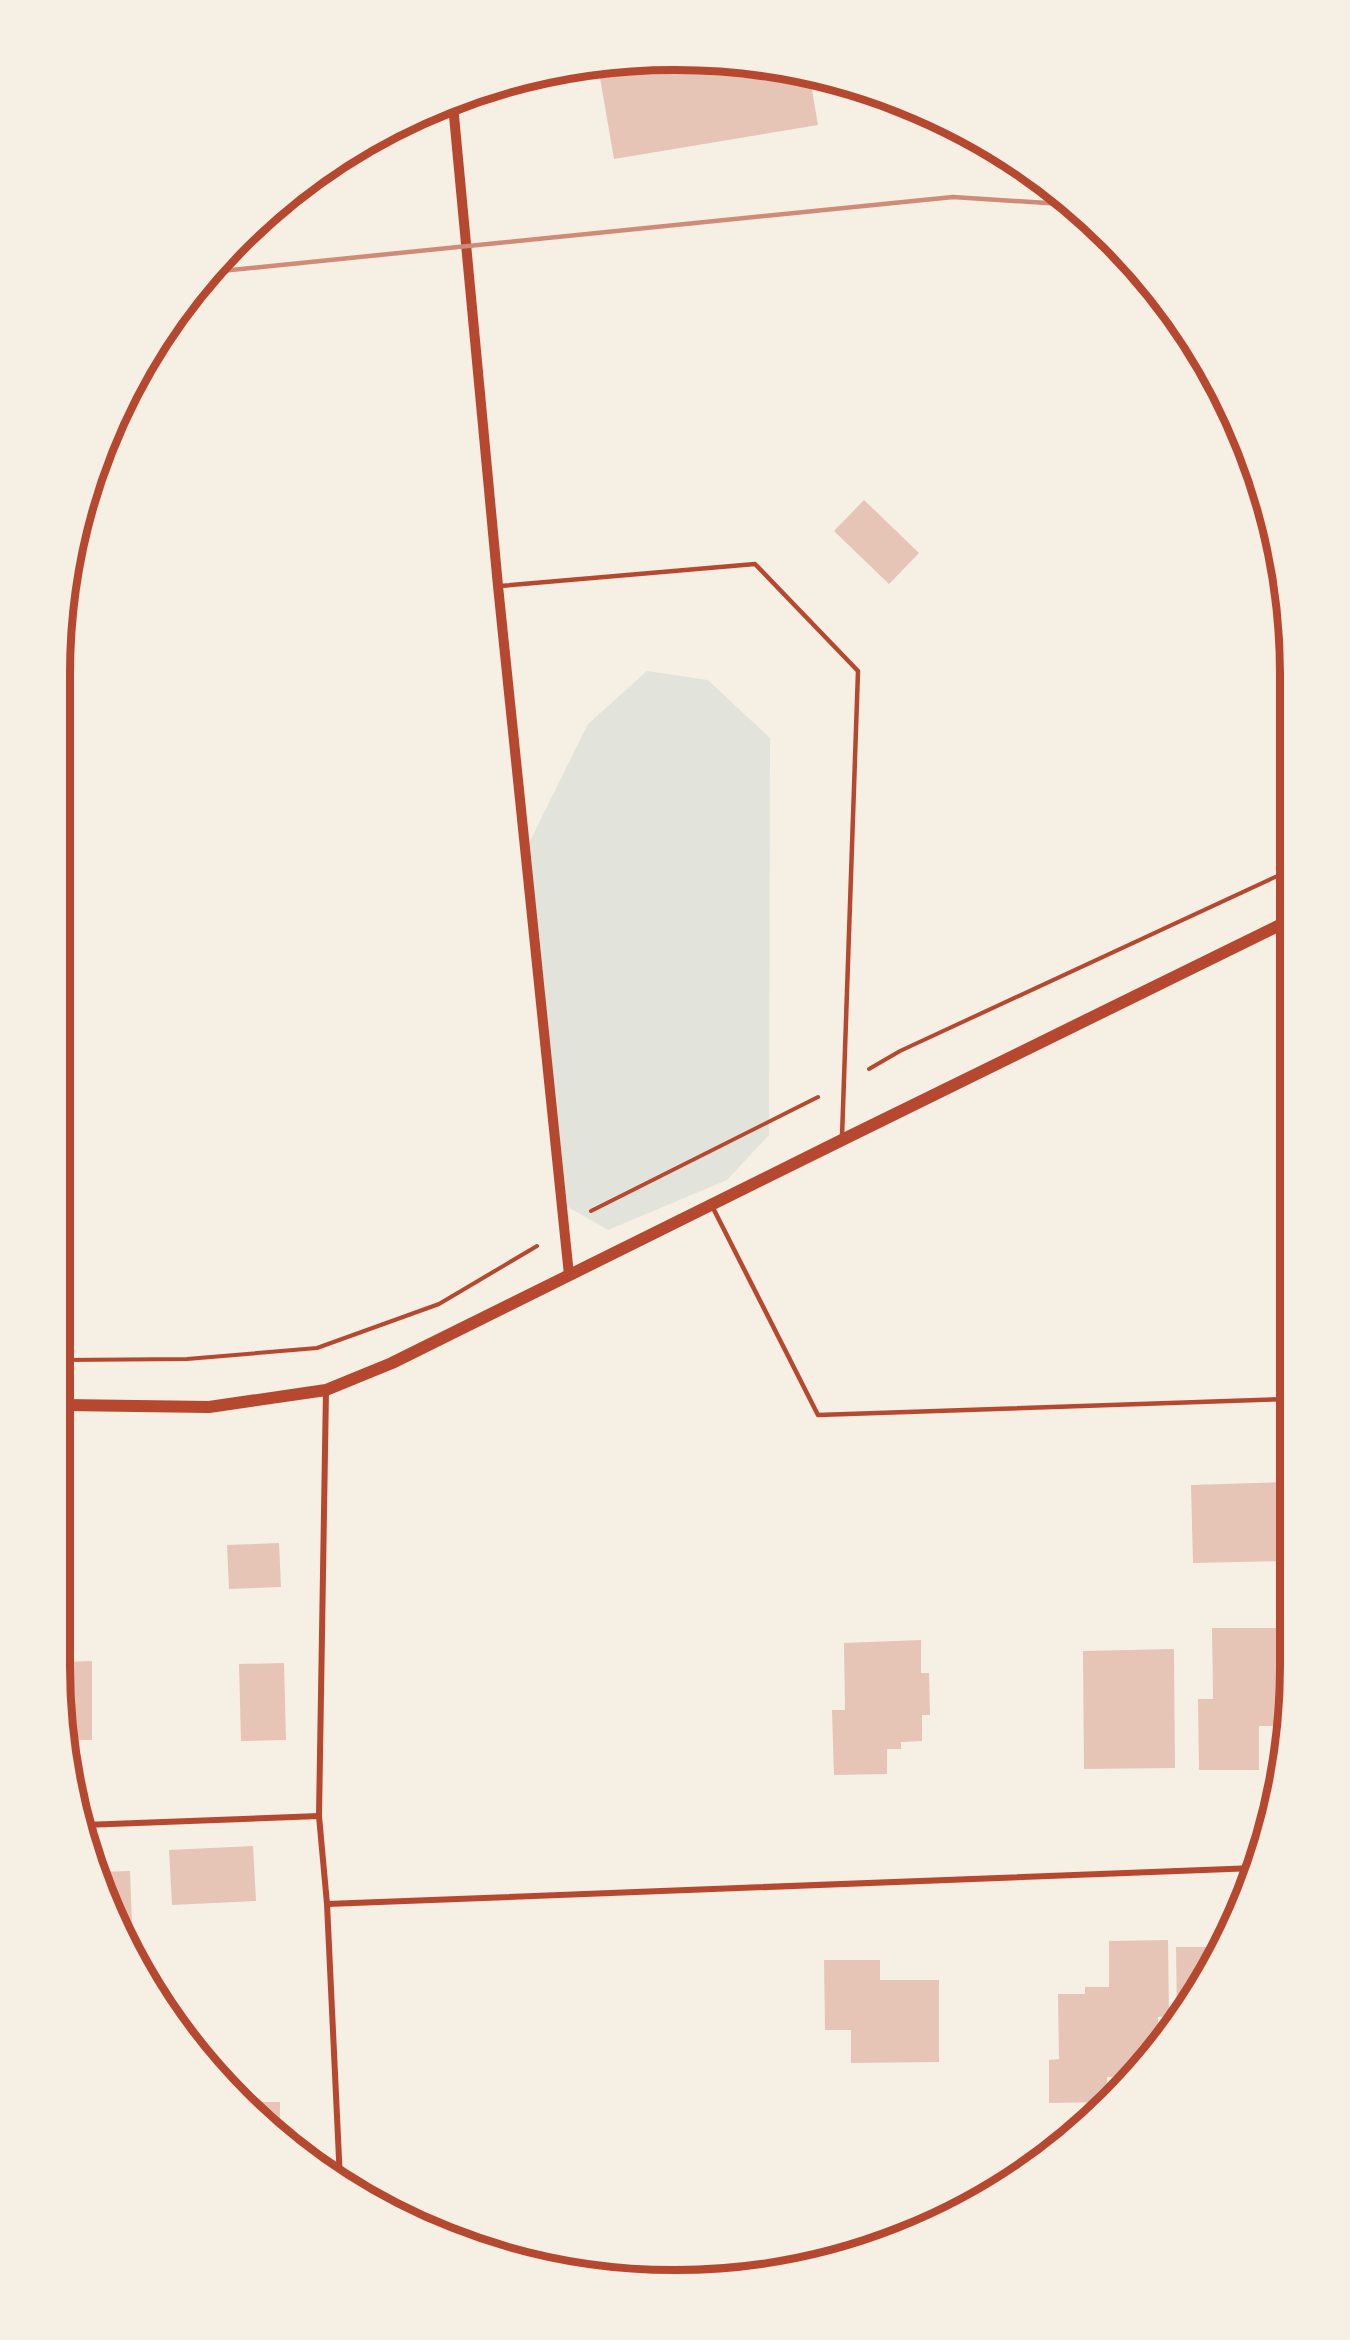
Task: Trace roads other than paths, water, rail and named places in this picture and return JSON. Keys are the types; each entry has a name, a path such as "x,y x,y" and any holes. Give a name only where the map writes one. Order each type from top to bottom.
{"main road":[{"path":"70,1405 209,1407 326,1390 393,1364 1280,925"}],"street":[{"path":"454,113 498,586 569,1275"},
{"path":"326,1390 319,1816 327,1904 339,2168"},
{"path":"92,1825 319,1816"},
{"path":"327,1904 1243,1868"}],"lane":[{"path":"498,586 754,564 858,671 842,1140"},
{"path":"712,1206 818,1414 1280,1399"}],"railway":[{"path":"226,270 953,197 1053,203"}]}
